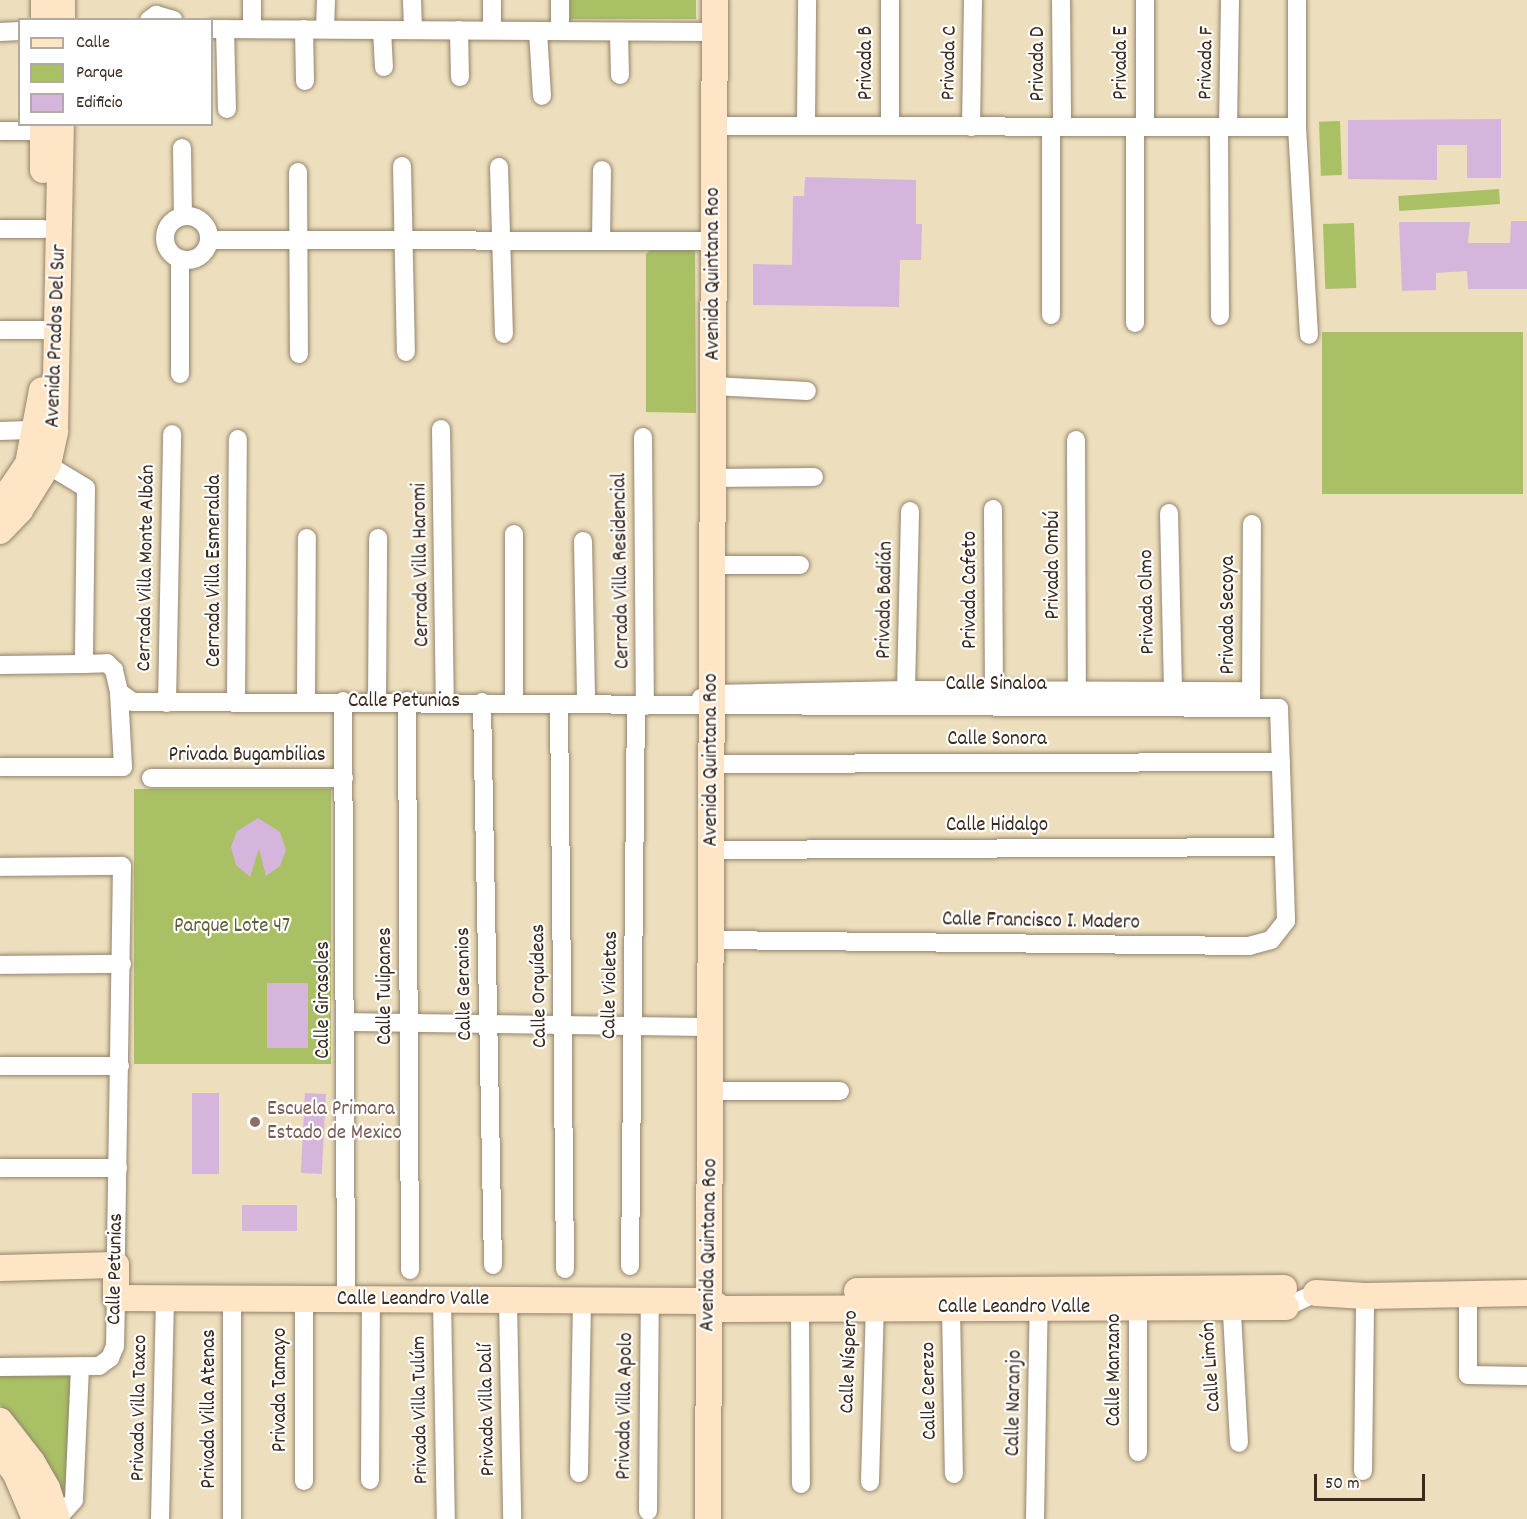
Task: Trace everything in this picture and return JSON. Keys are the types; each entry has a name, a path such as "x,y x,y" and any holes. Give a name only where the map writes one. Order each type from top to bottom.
{"main road":[{"path":"44,0 44,18"},
{"path":"62,0 62,18"},
{"name":"Avenida Quintana Roo","path":"708,1519 712,764 705,701 713,565 715,0"},
{"name":"Avenida Prados Del Sur","path":"0,505 28,464 37,430 43,330 43,229 52,128"},
{"name":"Avenida Prados Del Sur","path":"0,531 20,510 48,465 58,408 52,128"},
{"path":"0,1268 116,1265"},
{"name":"Calle Petunias","path":"116,1265 116,1298"},
{"name":"Calle Leandro Valle","path":"710,1301 721,1292 875,1299 1285,1297"},
{"name":"Calle Leandro Valle","path":"1316,1293 1365,1296 1527,1293"},
{"name":"Calle Leandro Valle","path":"116,1298 710,1301 722,1309 801,1308 875,1299 951,1308 1039,1298"},
{"path":"2,1436 47,1488 57,1519"},
{"path":"2,1436 35,1519"}],"street":[{"path":"252,0 252,29"},
{"path":"325,29 326,0"},
{"path":"412,0 413,30"},
{"path":"492,0 492,30"},
{"path":"560,0 560,31"},
{"path":"806,126 807,0"},
{"name":"Privada B","path":"890,0 890,126"},
{"name":"Privada C","path":"971,127 973,0"},
{"name":"Privada D","path":"1051,315 1061,0"},
{"name":"Privada E","path":"1135,323 1145,0"},
{"name":"Privada F","path":"1220,316 1223,127 1230,0"},
{"path":"1297,0 1297,128 1309,335"},
{"path":"152,18 156,15 172,12"},
{"path":"227,109 218,29 714,32"},
{"path":"304,29 305,81"},
{"path":"382,30 384,67"},
{"path":"459,30 460,77"},
{"path":"0,32 18,31"},
{"path":"538,31 542,96"},
{"path":"619,32 620,75"},
{"path":"714,126 1297,128"},
{"path":"0,131 52,128"},
{"path":"183,148 183,216"},
{"path":"402,166 406,352"},
{"path":"499,167 504,334"},
{"path":"601,241 602,170"},
{"path":"298,172 299,354"},
{"path":"183,216 202,222 209,240 204,252 194,260 180,260 168,252 164,237 170,223 183,216"},
{"path":"0,229 43,229"},
{"path":"209,240 714,241"},
{"path":"180,260 180,374"},
{"path":"0,330 43,330"},
{"path":"714,386 807,391"},
{"name":"Cerrada Villa Haromi","path":"441,429 445,701"},
{"path":"0,431 37,430"},
{"name":"Cerrada Villa Monte Albán","path":"167,703 172,434"},
{"name":"Cerrada Villa Residencial","path":"641,705 643,437"},
{"name":"Cerrada Villa Esmeralda","path":"236,702 238,439"},
{"name":"Privada Ombú","path":"1076,440 1077,691"},
{"path":"48,465 86,488 84,664"},
{"path":"713,478 814,477"},
{"name":"Privada Cafeto","path":"993,508 994,699"},
{"name":"Privada Badián","path":"906,690 910,511"},
{"name":"Privada Olmo","path":"1169,513 1173,691"},
{"name":"Privada Secoya","path":"1251,699 1252,524"},
{"path":"514,534 514,703"},
{"path":"306,702 307,537"},
{"path":"376,701 378,538"},
{"name":"Cerrada Villa Residencial","path":"583,541 586,704"},
{"path":"713,565 800,565"},
{"path":"0,665 107,663 114,670 119,692 123,767 0,767"},
{"name":"Calle Sinaloa","path":"705,701 906,690 994,699 1077,691 1173,691 1251,699 1279,708"},
{"name":"Calle Petunias","path":"119,692 134,702 167,703 445,701 641,705 705,701"},
{"name":"Calle Sinaloa","path":"705,701 1251,699"},
{"name":"Calle Girasoles","path":"344,701 347,1022 358,1299"},
{"name":"Calle Tulipanes","path":"407,701 410,1270"},
{"name":"Calle Geranios","path":"482,702 493,1265"},
{"name":"Calle Orquídeas","path":"559,704 565,1269"},
{"name":"Calle Violetas","path":"630,1266 641,705"},
{"name":"Calle Francisco I. Madero","path":"712,940 1249,946 1271,940 1286,921 1279,708"},
{"name":"Calle Sonora","path":"712,764 1281,762"},
{"name":"Privada Bugambilias","path":"151,778 344,778"},
{"name":"Calle Hidalgo","path":"712,850 1282,847"},
{"path":"0,867 122,866 122,964 0,965"},
{"name":"Calle Petunias","path":"116,1265 122,964"},
{"path":"347,1022 712,1027"},
{"path":"0,1066 120,1066"},
{"path":"712,1091 840,1091"},
{"path":"0,1168 118,1168"},
{"name":"Calle Leandro Valle","path":"1285,1297 1316,1293"},
{"path":"1468,1294 1468,1375 1527,1376"},
{"path":"1363,1471 1365,1296"},
{"name":"Calle Petunias","path":"0,1367 99,1366 110,1358 115,1346 116,1298"},
{"name":"Privada Villa Taxco","path":"160,1519 165,1298"},
{"name":"Calle Naranjo","path":"1035,1519 1039,1298"},
{"name":"Calle Manzano","path":"1138,1298 1138,1452"},
{"name":"Calle Limón","path":"1231,1298 1239,1443"},
{"name":"Privada Villa Atenas","path":"232,1299 232,1519"},
{"name":"Privada Tamayo","path":"304,1299 304,1481"},
{"path":"358,1299 370,1480"},
{"name":"Calle Níspero","path":"870,1482 869,1435 875,1299"},
{"name":"Privada Villa Tulúm","path":"442,1300 446,1519"},
{"name":"Privada Villa Dalí","path":"508,1301 512,1519"},
{"path":"579,1473 582,1301"},
{"name":"Privada Villa Apolo","path":"648,1511 650,1301"},
{"path":"801,1308 798,1430 801,1484"},
{"name":"Calle Cerezo","path":"951,1308 954,1474"},
{"path":"57,1519 74,1500 80,1366"}],"green space":[{"path":"570,0 696,0 696,19 570,19"},
{"path":"1340,121 1342,175 1321,176 1319,122"},
{"path":"1499,189 1500,204 1399,211 1398,196"},
{"path":"1354,223 1356,288 1325,289 1323,224"},
{"path":"652,248 695,248 696,413 646,412 646,254"},
{"path":"1322,332 1523,332 1523,494 1322,494"},
{"name":"Parque Lote 47","path":"134,789 331,789 331,1064 134,1064"},
{"path":"0,1369 73,1371 68,1497 65,1499 48,1464 20,1424 0,1405"}],"building":[{"path":"1501,119 1501,178 1467,178 1467,145 1437,145 1437,180 1348,179 1348,120"},
{"path":"805,177 916,180 916,224 922,224 921,260 900,260 899,307 753,305 753,264 792,265 793,196 804,196"},
{"path":"1511,221 1527,221 1527,289 1468,289 1467,271 1436,273 1436,290 1402,291 1399,222 1470,222 1468,243 1510,243"},
{"path":"258,818 280,832 286,850 280,866 266,876 259,849 250,877 236,865 231,847 237,831"},
{"path":"267,983 308,983 308,1048 267,1048"},
{"path":"192,1093 219,1093 219,1174 192,1174"},
{"path":"305,1093 326,1094 322,1174 301,1173"},
{"path":"242,1205 297,1205 297,1231 242,1231"}],"place":[{"name":"Escuela Primara Estado de Mexico","path":"255,1122"}]}
